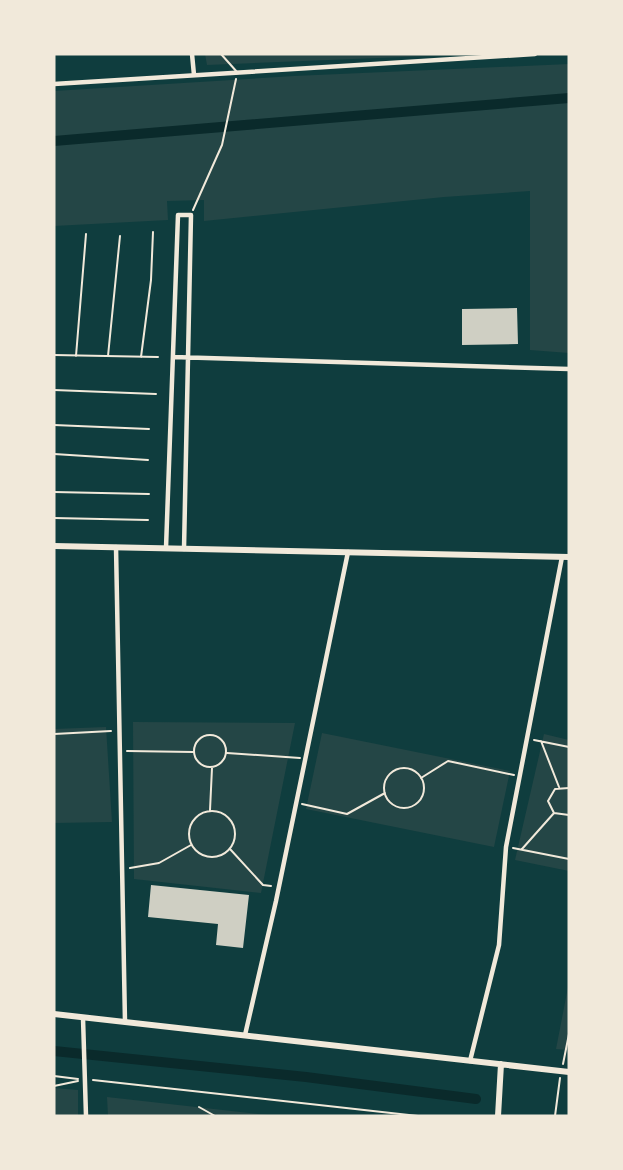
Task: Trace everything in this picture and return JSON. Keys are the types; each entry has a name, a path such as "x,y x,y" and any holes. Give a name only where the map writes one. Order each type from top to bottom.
{"street":[{"path":"192,54 194,75"},
{"path":"54,84 536,54"},
{"path":"166,548 178,215 191,215 184,549"},
{"path":"173,357 569,369"},
{"path":"54,546 566,557 527,738 507,847 499,945 470,1061"},
{"path":"116,547 125,1022"},
{"path":"245,1035 279,888 348,552"},
{"path":"54,1014 569,1072"},
{"path":"83,1017 86,1116"},
{"path":"498,1116 501,1064"}],"lane":[{"path":"221,54 237,72"}],"path":[{"path":"191,215 224,136 237,72"},
{"path":"141,357 151,280 153,232"},
{"path":"76,356 86,234"},
{"path":"108,356 120,236"},
{"path":"54,355 158,357"},
{"path":"54,390 156,394"},
{"path":"54,425 149,429"},
{"path":"54,454 148,460"},
{"path":"54,492 149,494"},
{"path":"54,518 148,520"},
{"path":"54,734 114,731"},
{"path":"211,735 224,743 226,753 221,763 212,768 197,762 194,752 201,738 211,735"},
{"path":"527,738 569,747"},
{"path":"541,741 559,787"},
{"path":"120,751 194,752"},
{"path":"226,753 305,758"},
{"path":"421,778 448,761 520,776"},
{"path":"210,810 212,768"},
{"path":"399,768 412,769 421,778 424,790 418,802 412,806 393,804 386,794 389,775 399,768"},
{"path":"554,813 548,801 551,792 559,787 569,788"},
{"path":"296,802 347,814 386,794"},
{"path":"210,810 224,814 234,826 235,834 230,849 209,856 196,851 189,838 191,823 202,812 210,810"},
{"path":"554,813 569,815"},
{"path":"521,850 554,813"},
{"path":"122,868 134,869 159,863 191,845"},
{"path":"507,847 569,859"},
{"path":"230,849 263,885 279,888"},
{"path":"54,1076 85,1076 418,1116"},
{"path":"54,1086 85,1076"},
{"path":"199,1107 215,1116"}],"shaded area":[{"path":"205,54 478,54 207,65"},
{"path":"569,64 569,353 530,350 530,191 444,197 204,221 204,200 167,201 168,220 54,226 54,91 294,76"},
{"path":"133,722 295,723 261,893 134,879"},
{"path":"106,727 112,822 54,823 54,729"},
{"path":"322,733 510,771 494,847 306,809"},
{"path":"544,734 569,740 569,871 515,860"},
{"path":"569,982 569,1050 556,1049"},
{"path":"54,1088 78,1090 78,1116 54,1116"},
{"path":"107,1097 277,1116 108,1116"}],"building":[{"path":"517,308 518,344 462,345 462,309"},
{"path":"151,885 249,895 243,948 216,945 218,924 148,917"}],"waterway":[{"path":"54,141 569,98"},
{"path":"54,1051 306,1077 476,1099"}]}
